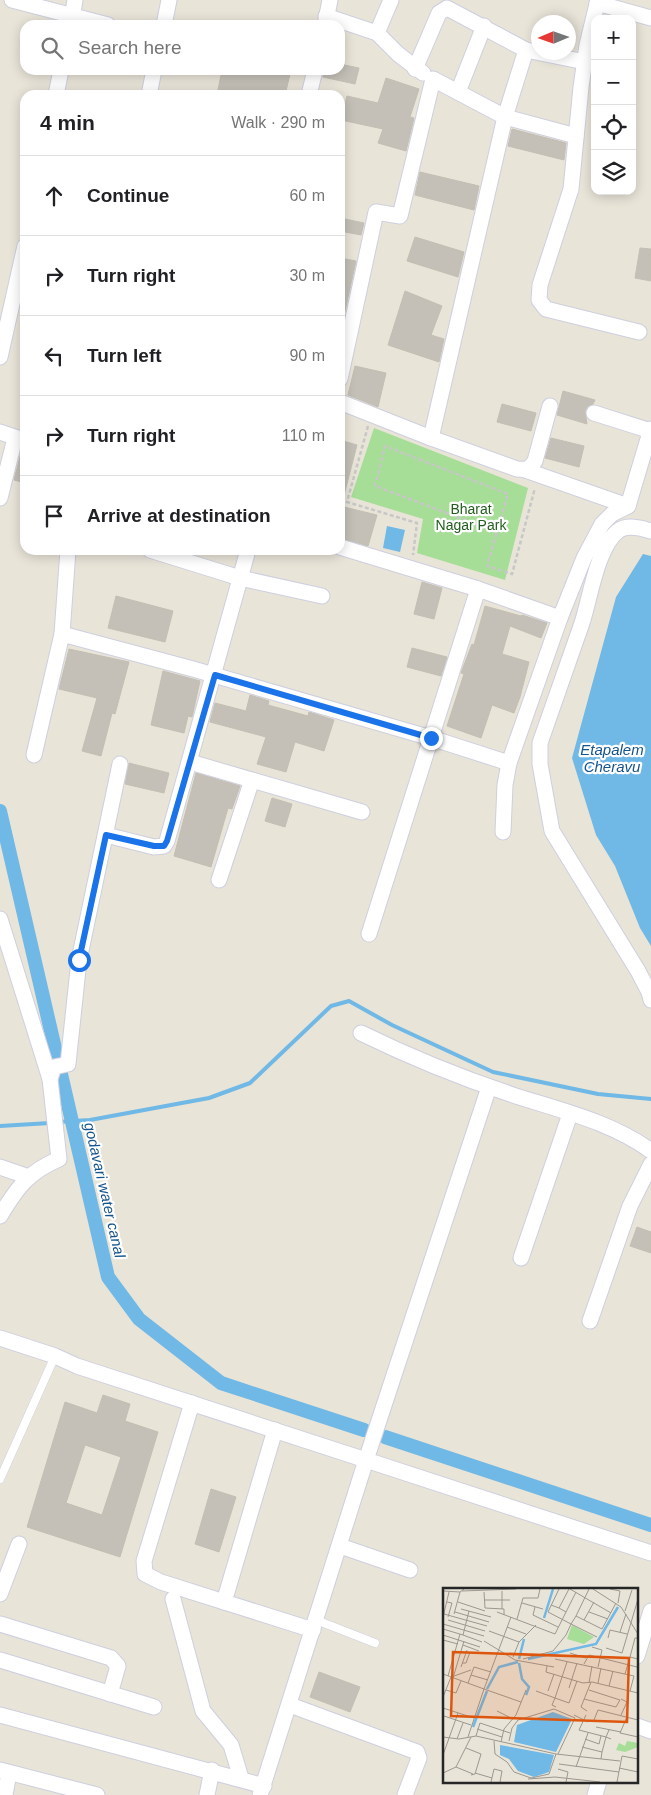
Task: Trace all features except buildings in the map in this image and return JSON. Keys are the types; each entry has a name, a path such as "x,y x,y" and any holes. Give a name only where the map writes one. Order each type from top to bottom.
{"street":[{"path":"12,0 68,20"},
{"path":"71,20 75,0"},
{"path":"165,20 169,0"},
{"path":"326,20 330,0"},
{"path":"377,33 390,0"},
{"path":"639,332 546,309 539,300 540,285 567,205 585,62 597,2 651,18"},
{"path":"415,69 442,9 453,10 526,50 585,62"},
{"path":"345,25 377,33 415,69 505,117 576,136"},
{"path":"458,92 484,26"},
{"path":"431,438 505,117 526,50"},
{"path":"57,90 60,75"},
{"path":"150,90 153,75"},
{"path":"310,90 315,75"},
{"path":"345,356 376,212 400,216 433,79"},
{"path":"0,357 20,266"},
{"path":"345,404 517,470 527,477 628,506"},
{"path":"527,477 535,461 550,406"},
{"path":"503,832 505,785 509,763 560,618 584,558 602,524 612,514 628,506 651,430 594,413"},
{"path":"0,432 20,439 0,498"},
{"path":"651,531 629,527 619,530 610,538 600,561 582,622 540,743 540,764 552,831 638,971 651,1000"},
{"path":"345,549 478,589 560,618"},
{"path":"34,756 62,634 68,555"},
{"path":"166,555 240,578 322,596"},
{"path":"106,835 154,846 164,846 167,841 215,675 247,555"},
{"path":"369,934 478,589"},
{"path":"62,634 215,675 431,738 509,763"},
{"path":"190,762 362,812"},
{"path":"0,1216 17,1187 40,1167 59,1160 57,1070 120,764"},
{"path":"219,880 252,780"},
{"path":"0,919 57,1070"},
{"path":"361,1033 408,1056 489,1087 616,1129 651,1152"},
{"path":"0,1715 241,1778 262,1790 366,1460 489,1087"},
{"path":"521,1258 570,1114"},
{"path":"590,1321 630,1206 651,1164"},
{"path":"0,1167 28,1177"},
{"path":"0,1338 192,1404 651,1553"},
{"path":"192,1404 143,1568 149,1577 224,1602 314,1625"},
{"path":"224,1602 276,1430"},
{"path":"0,1594 19,1544"},
{"path":"340,1546 410,1570"},
{"path":"173,1599 203,1711 231,1745 241,1778"},
{"path":"638,1653 651,1611"},
{"path":"0,1624 111,1658 118,1666 110,1694"},
{"path":"0,1660 154,1707"},
{"path":"290,1705 417,1752 419,1758 406,1795"},
{"path":"638,1726 651,1731"},
{"path":"207,1795 212,1770"},
{"path":"5,1795 5,1771 97,1795"},
{"path":"595,1795 599,1782"}],"lane":[{"path":"0,1479 65,1361"},
{"path":"314,1625 375,1643"}],"path":[{"path":"371,414 347,502 417,523 413,559"},
{"path":"497,532 375,486 385,446 508,494 497,532 487,566 512,574 535,486 527,477"}],"green space":[{"name":"Bharat Nagar Park","path":"374,428 528,488 505,580 417,553 423,519 351,497"}],"water":[{"path":"387,526 405,530 400,552 383,548"},
{"name":"Etapalem Cheravu","path":"643,554 651,556 651,946 640,928 615,866 596,835 572,758 616,597"}],"waterway":[{"name":"godavari water canal","path":"0,811 108,1277 139,1319 221,1383 364,1430"},
{"path":"57,1122 90,1120 209,1098 250,1083 331,1006 349,1001 392,1025 493,1072 598,1094 651,1099"},
{"path":"0,1126 50,1123"},
{"path":"385,1437 651,1525"}],"route":[{"path":"79,960 106,835 154,846 164,846 215,675 431,738"}]}
